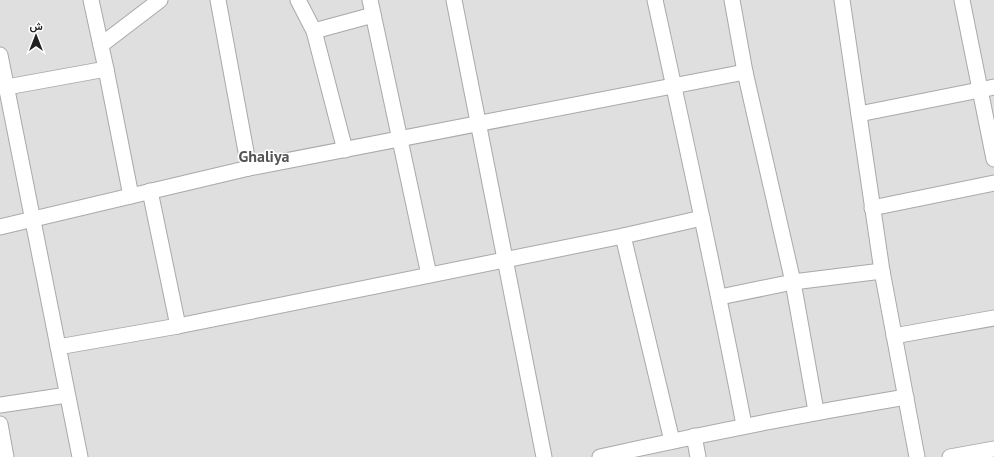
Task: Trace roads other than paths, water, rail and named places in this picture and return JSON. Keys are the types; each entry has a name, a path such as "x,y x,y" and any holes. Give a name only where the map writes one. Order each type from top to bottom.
{"street":[{"path":"91,0 131,196"},
{"path":"100,45 160,0"},
{"path":"218,0 248,168"},
{"path":"298,0 314,31 345,150"},
{"path":"370,0 429,275"},
{"path":"454,0 544,457"},
{"path":"656,0 720,297 744,425"},
{"path":"732,0 746,72 793,282 816,412"},
{"path":"842,0 882,271 917,457"},
{"path":"962,0 987,88 994,159"},
{"path":"314,31 373,15"},
{"path":"0,55 80,457"},
{"path":"6,87 106,69"},
{"path":"0,227 248,168 746,72"},
{"path":"859,114 987,88"},
{"path":"872,208 994,183"},
{"path":"150,191 178,326"},
{"path":"58,347 178,326 623,236 702,218"},
{"path":"623,236 672,441"},
{"path":"720,297 793,282 882,271"},
{"path":"894,336 994,318"},
{"path":"0,405 67,395"},
{"path":"600,457 744,425 906,397"},
{"path":"0,424 6,457"},
{"path":"694,436 698,457"},
{"path":"950,457 994,449"}],"district":[{"name":"Ghaliya","path":"264,156"}]}
